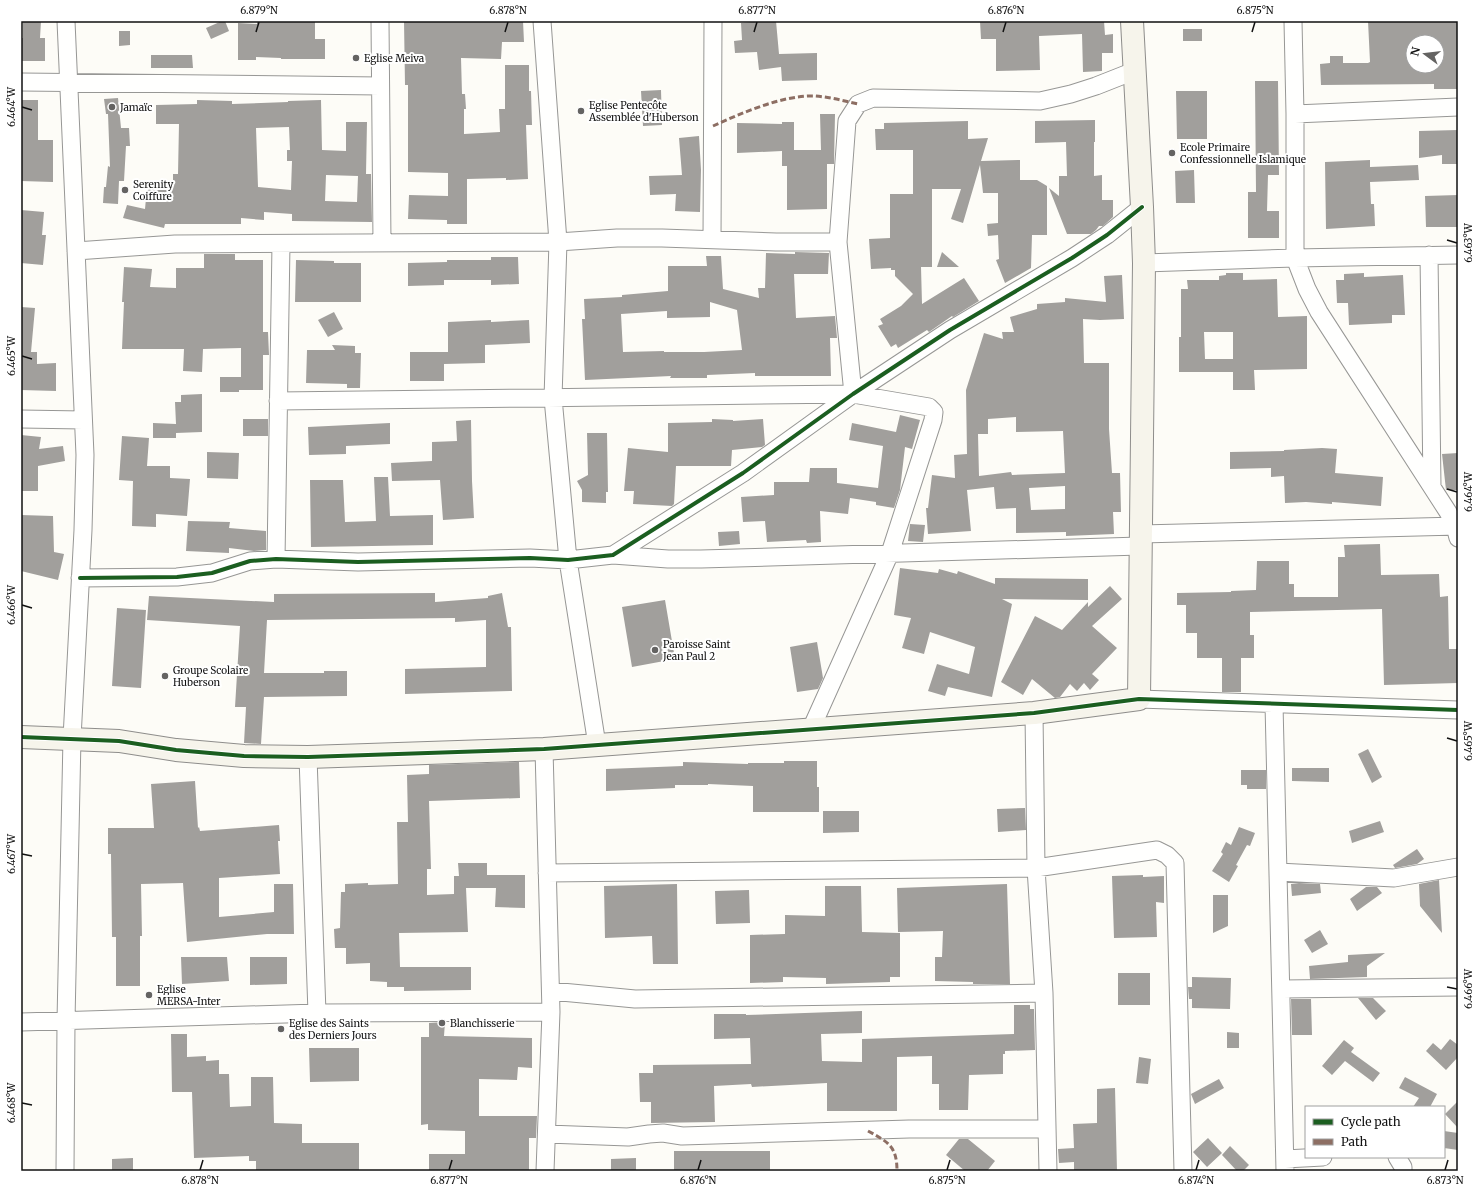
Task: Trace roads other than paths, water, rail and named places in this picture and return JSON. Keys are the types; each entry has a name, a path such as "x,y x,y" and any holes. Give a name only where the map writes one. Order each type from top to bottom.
{"street":[{"path":"65,1171 66,1021 72,738 85,455 66,21"},
{"path":"380,21 382,243"},
{"path":"542,21 558,242 553,398 568,560 597,745"},
{"path":"712,240 713,21"},
{"path":"1132,21 1144,263 1139,699"},
{"path":"80,578 177,577 212,573 250,561 276,559 358,562 530,558 568,560 613,555 668,559 890,553 1140,540 1457,530 1448,512 1319,312 1307,289 1295,258 1295,114 1293,21"},
{"path":"853,394 838,242 847,121 858,104 873,98 1040,101 1084,90 1134,71"},
{"path":"21,82 380,86"},
{"path":"1295,114 1458,107"},
{"path":"613,555 743,473 853,394 950,330 1072,258 1107,235 1142,207"},
{"path":"76,251 175,244 558,242 632,238 838,242"},
{"path":"276,559 281,244"},
{"path":"1429,255 1432,487"},
{"path":"1144,263 1458,255"},
{"path":"278,401 853,394 929,406 934,412 933,420 890,553 811,729"},
{"path":"21,419 83,420"},
{"path":"21,737 119,741 176,750 244,756 308,757 597,745 1034,713 1139,699 1458,710"},
{"path":"1274,704 1285,1165 1318,1158"},
{"path":"1034,713 1036,868 1044,993 1047,1129 1044,1167"},
{"path":"544,748 551,991 545,1171"},
{"path":"308,757 317,1013"},
{"path":"547,873 1036,868 1158,850 1168,855 1175,863 1183,1171"},
{"path":"1278,872 1394,878 1458,867"},
{"path":"1282,989 1458,987"},
{"path":"551,991 636,999 1044,993"},
{"path":"21,1022 317,1013 551,1012"},
{"path":"547,1134 628,1138 649,1134 682,1136 909,1129 1047,1129"},
{"path":"1398,1158 1403,1167 1403,1171"}],"place":[{"name":"Eglise Meiva","path":"356,58"},
{"name":"Jamaïc","path":"112,107"},
{"name":"Eglise Pentecôte Assemblée d'Huberson","path":"581,111"},
{"name":"Ecole Primaire Confessionnelle Islamique","path":"1172,153"},
{"name":"Serenity Coiffure","path":"125,190"},
{"name":"Paroisse Saint Jean Paul 2","path":"655,650"},
{"name":"Groupe Scolaire Huberson","path":"165,676"},
{"name":"Eglise MERSA-Inter","path":"149,995"},
{"name":"Blanchisserie","path":"442,1023"},
{"name":"Eglise des Saints des Derniers Jours","path":"281,1029"}]}
